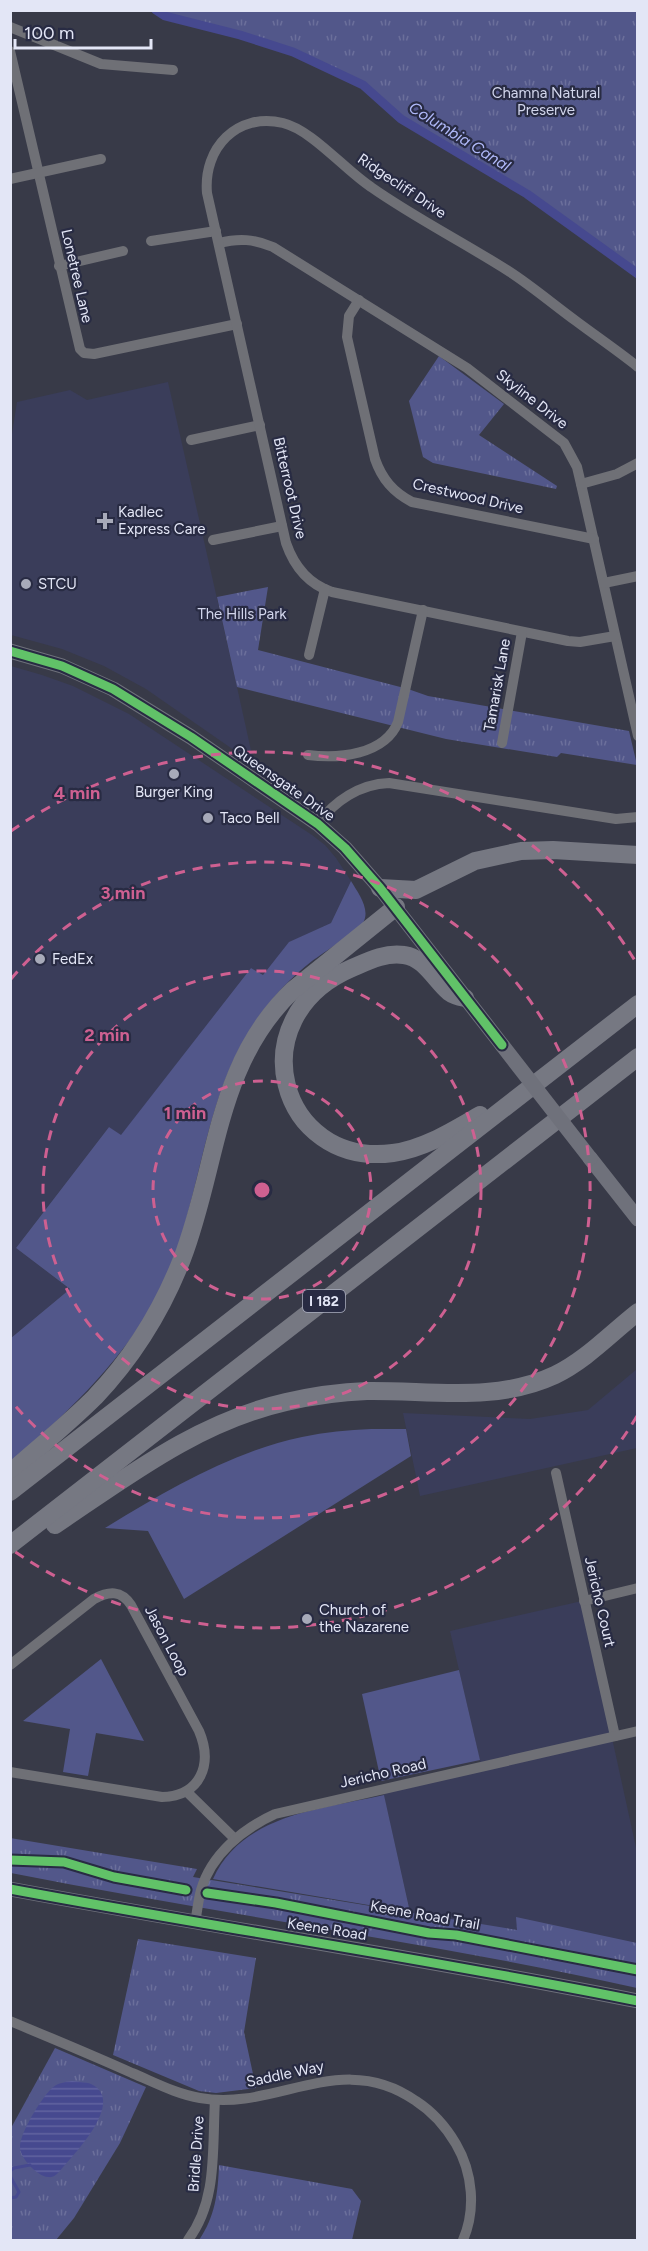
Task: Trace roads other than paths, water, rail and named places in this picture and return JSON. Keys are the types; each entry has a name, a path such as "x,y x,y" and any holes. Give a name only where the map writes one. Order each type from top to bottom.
{"highway":[{"path":"380,888 416,890 475,861 521,851 553,850 638,855"},
{"path":"10,1473 94,1397 132,1350 157,1312 188,1241 233,1079 255,1036 293,990 396,907"},
{"path":"465,999 450,993 418,960 400,954 371,960 327,980 299,1008 285,1043 283,1067 286,1082 298,1112 321,1135 333,1143 363,1153 395,1153 428,1142 479,1116 574,1053"},
{"name":"I 182","path":"10,1492 638,1004"},
{"name":"I 182","path":"10,1545 638,1057"},
{"path":"10,1554 154,1458 202,1431 238,1416 287,1402 336,1393 366,1391 468,1394 524,1387 557,1374 601,1344 638,1312"},
{"path":"601,1344 638,1330"}],"main road":[{"name":"Queensgate Drive","path":"10,651 62,666 113,689 191,737 318,824 345,848 396,907 465,999 638,1219"},
{"name":"Keene Road","path":"10,1889 195,1923 415,1959 638,2001"}],"street":[{"path":"10,27 101,64 173,70"},
{"name":"Lonetree Lane","path":"10,51 77,344 84,353 94,354 237,324"},
{"name":"Ridgecliff Drive","path":"216,231 206,179 214,151 227,136 245,126 268,121 283,123 306,134 376,191 525,282 638,368"},
{"path":"10,179 101,159"},
{"path":"151,241 216,231"},
{"name":"Bitterroot Drive","path":"216,231 282,526 294,562 311,581 325,589 522,632 580,642 615,636"},
{"name":"Skyline Drive","path":"219,243 247,239 260,242 359,300 451,357 555,435 570,452 581,484 615,636 632,686 638,736"},
{"path":"59,266 123,251"},
{"name":"Crestwood Drive","path":"359,300 349,316 347,336 375,459 389,486 412,502 594,539"},
{"path":"191,440 260,425"},
{"path":"581,484 617,474 638,463"},
{"path":"213,540 282,526"},
{"path":"604,583 638,576"},
{"path":"309,655 325,589"},
{"path":"308,755 344,756 374,746 392,734 398,722 423,610"},
{"name":"Tamarisk Lane","path":"502,743 522,632"},
{"path":"318,824 328,810 340,801 369,786 384,783 403,784 616,819 638,817"},
{"name":"Jericho Court","path":"556,1473 615,1736"},
{"path":"584,1601 638,1588"},
{"name":"Jason Loop","path":"10,1665 94,1599 110,1592 123,1596 131,1605 203,1741 205,1759 200,1777 187,1792"},
{"name":"Jericho Road","path":"195,1923 204,1880 235,1839 261,1821 289,1810 638,1731"},
{"path":"10,1772 162,1797 187,1792 235,1839"},
{"name":"Saddle Way","path":"10,2021 192,2097 215,2100 238,2099 344,2079 378,2083 405,2094 438,2120 452,2136 463,2158 470,2183 472,2204 463,2241"},
{"name":"Bridle Drive","path":"188,2241 201,2222 208,2201 215,2100"}],"waterway":[{"name":"Columbia Canal","path":"156,10 165,16 240,35 293,52 363,85 401,119 527,194 638,274"},
{"path":"10,2171 30,2165"},
{"path":"10,2176 19,2192 16,2197 10,2198"}],"place":[{"name":"Kadlec Express Care","path":"105,521"},
{"name":"STCU","path":"26,584"},
{"name":"Burger King","path":"174,774"},
{"name":"Taco Bell","path":"208,818"},
{"name":"FedEx","path":"40,959"},
{"name":"Church of the Nazarene","path":"307,1619"}],"park label":[{"name":"Chamna Natural Preserve","path":"546,102"},
{"name":"The Hills Park","path":"242,614"}]}
